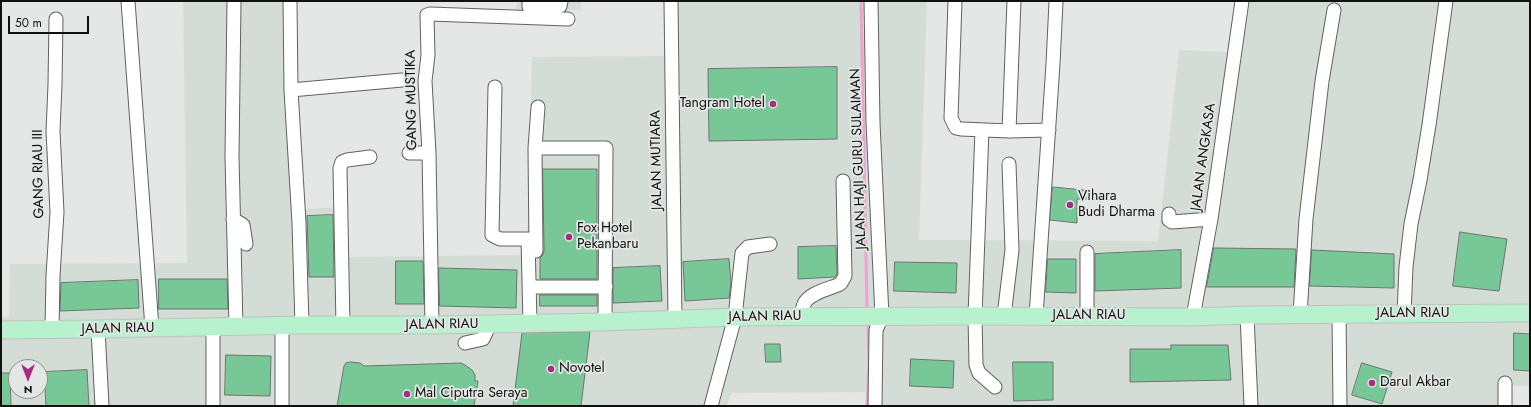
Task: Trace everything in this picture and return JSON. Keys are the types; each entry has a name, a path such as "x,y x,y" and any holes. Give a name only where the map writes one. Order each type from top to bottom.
{"main road":[{"name":"JALAN RIAU","path":"1,330 98,330 302,325 343,326 605,322 735,317 1193,317 1247,315 1530,313"}],"street":[{"path":"128,1 152,328"},
{"path":"234,1 233,219 236,327"},
{"path":"290,1 291,90 299,224 302,325"},
{"path":"529,1 529,7 560,6 561,1"},
{"name":"JALAN MUTIARA","path":"671,1 675,319"},
{"name":"JALAN HAJI GURU SULAIMAN","path":"871,1 874,316"},
{"path":"955,1 952,122 956,128 982,130 1049,130"},
{"path":"1009,130 1014,1"},
{"name":"JALAN ANGKASA","path":"1193,317 1211,219 1242,1"},
{"path":"1404,315 1406,267 1411,224 1428,133 1446,1"},
{"path":"1036,316 1056,2"},
{"path":"1300,315 1306,219 1322,81 1334,10"},
{"name":"GANG MUSTIKA","path":"432,325 429,152 425,81 428,55 428,14 568,19"},
{"name":"GANG RIAU III","path":"52,329 53,269 57,212 53,131 56,85 56,19"},
{"path":"291,90 402,80"},
{"path":"495,87 492,235 500,238 528,238 533,323"},
{"path":"533,323 536,287 535,148 538,108"},
{"path":"982,130 976,316 977,368 979,373 995,386"},
{"path":"535,148 606,148 605,322"},
{"path":"409,153 429,152"},
{"path":"343,326 340,168 342,162 347,160 370,157"},
{"path":"1004,316 1012,250 1009,164"},
{"path":"802,317 803,306 806,300 838,285 845,276 843,181"},
{"path":"1169,214 1172,222 1211,219"},
{"path":"233,219 243,225 246,244"},
{"path":"711,406 735,317 742,253 748,247 770,244"},
{"path":"1087,252 1087,317"},
{"path":"536,287 606,287"},
{"path":"1247,315 1251,406"},
{"path":"1339,315 1340,406"},
{"path":"874,316 876,330 875,406"},
{"path":"465,342 483,339 490,324"},
{"path":"282,326 282,406"},
{"path":"213,406 214,327"},
{"path":"98,330 102,406"},
{"path":"1505,384 1505,406"}],"shaded area":[{"path":"183,1 293,1 301,209 347,207 349,257 527,255 532,57 669,56 670,1 927,1 919,240 1158,241 1179,50 1227,52 1235,1 1530,1 1530,386 1502,386 1502,406 870,406 870,392 731,393 727,406 1,406 1,317 9,317 10,264 187,263"},
{"path":"518,1 581,1 581,10 515,10"}],"building":[{"name":"Tangram Hotel","path":"837,67 837,139 709,141 708,69"},
{"name":"Fox Hotel Pekanbaru","path":"543,169 597,169 597,279 540,279 540,258 544,251"},
{"name":"Vihara Budi Dharma","path":"1053,187 1094,191 1093,199 1077,199 1077,223 1050,220"},
{"path":"333,215 334,277 309,277 307,216"},
{"path":"1460,232 1507,239 1499,291 1453,286"},
{"path":"836,246 837,274 835,277 798,279 798,247"},
{"path":"1214,248 1296,249 1294,287 1207,287"},
{"path":"1181,250 1181,288 1095,291 1095,254"},
{"path":"1312,250 1394,254 1394,288 1310,286"},
{"path":"729,259 731,282 729,298 685,301 683,262"},
{"path":"1048,259 1076,259 1076,293 1046,292"},
{"path":"396,261 423,261 424,304 396,304"},
{"path":"895,262 957,263 956,293 894,291"},
{"path":"660,266 662,301 613,303 613,268"},
{"path":"439,268 517,270 516,308 440,306"},
{"path":"159,279 227,279 228,309 159,309"},
{"path":"138,280 139,308 60,311 61,283"},
{"path":"540,295 597,295 597,306 540,306"},
{"name":"Novotel","path":"590,332 581,406 513,406 522,333"},
{"path":"1514,333 1530,334 1530,371 1514,370"},
{"path":"765,344 780,344 781,362 766,362"},
{"path":"1171,345 1228,345 1231,380 1130,382 1130,349 1171,349"},
{"path":"226,355 271,356 270,396 225,395"},
{"path":"911,359 954,361 953,388 910,386"},
{"path":"1013,362 1053,362 1053,400 1014,401"},
{"name":"Mal Ciputra Seraya","path":"346,363 360,363 364,366 461,363 472,370 475,375 475,381 478,381 474,406 337,406 344,366"},
{"name":"Darul Akbar","path":"1362,363 1392,372 1382,404 1352,395"},
{"path":"87,370 89,406 46,406 46,399 48,399 48,372"},
{"path":"1,373 8,373 8,399 11,399 11,406 1,406"}],"waterway":[{"path":"861,1 867,310"},
{"path":"867,406 869,363 868,322"}],"place":[{"name":"Tangram Hotel","path":"773,104"},
{"name":"Vihara Budi Dharma","path":"1070,205"},
{"name":"Fox Hotel Pekanbaru","path":"569,237"},
{"name":"Novotel","path":"551,369"},
{"name":"Darul Akbar","path":"1372,383"},
{"name":"Mal Ciputra Seraya","path":"407,394"}]}
